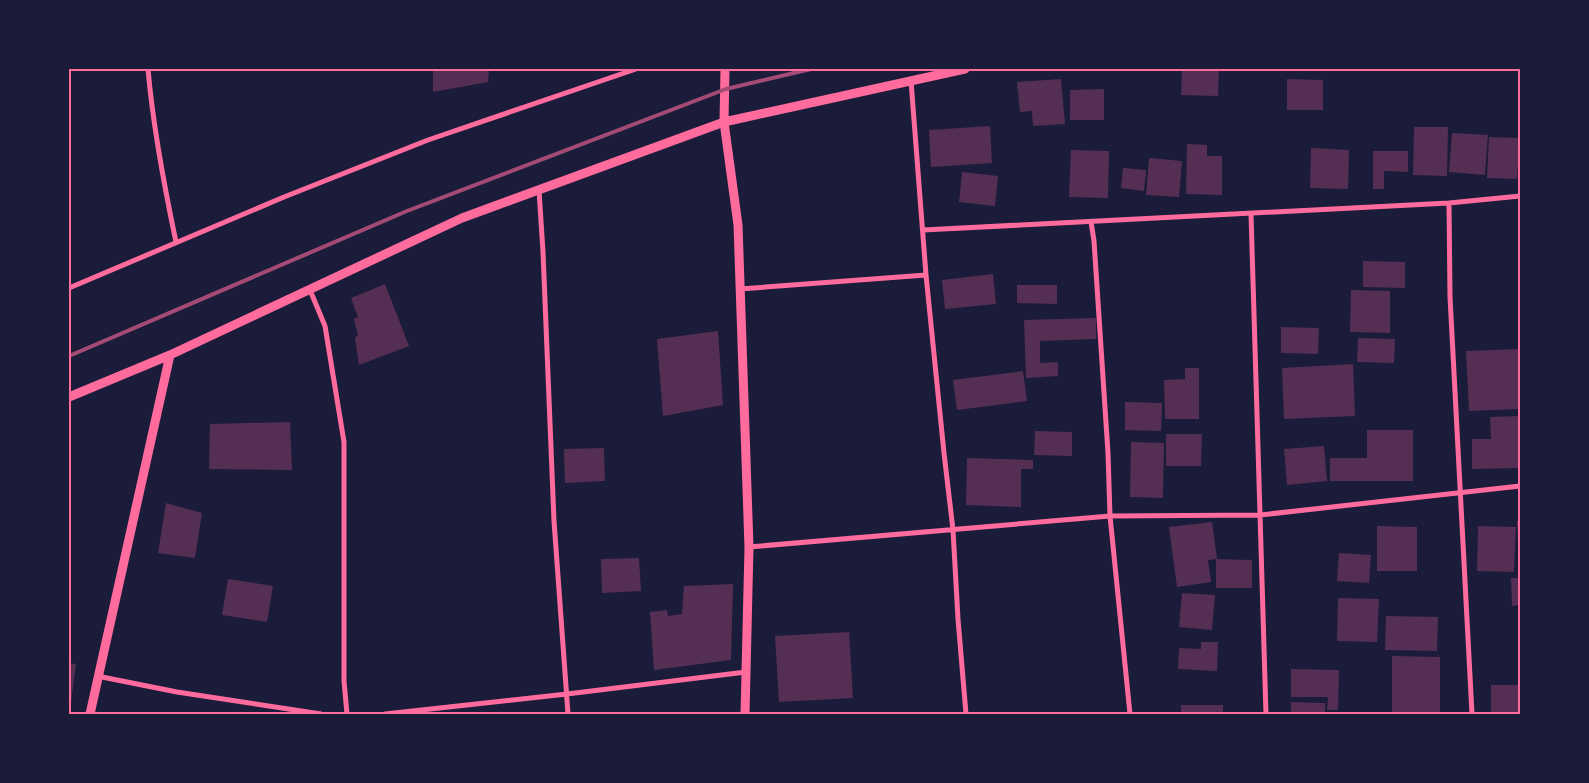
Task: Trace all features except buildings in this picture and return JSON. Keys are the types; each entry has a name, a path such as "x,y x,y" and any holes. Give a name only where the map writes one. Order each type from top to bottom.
{"street":[{"path":"148,69 150,96 164,184 176,242"},
{"path":"69,288 284,197 428,140 636,69"},
{"path":"726,69 724,122 738,225 749,547 745,714"},
{"path":"69,397 170,355 462,218 724,122 965,69"},
{"path":"911,81 926,275 953,530 966,714"},
{"path":"539,190 544,252 554,521 568,714"},
{"path":"923,230 1449,203 1520,196"},
{"path":"1449,203 1450,297 1472,714"},
{"path":"1251,214 1266,714"},
{"path":"1091,222 1102,356 1110,516 1130,714"},
{"path":"739,289 926,275"},
{"path":"310,290 325,326 344,442 344,682 347,714"},
{"path":"90,714 170,355"},
{"path":"749,547 1110,516 1260,515 1520,486"},
{"path":"385,714 746,672"},
{"path":"97,676 177,692 321,714"}],"railway":[{"path":"69,356 407,211 726,89 811,69"}]}
